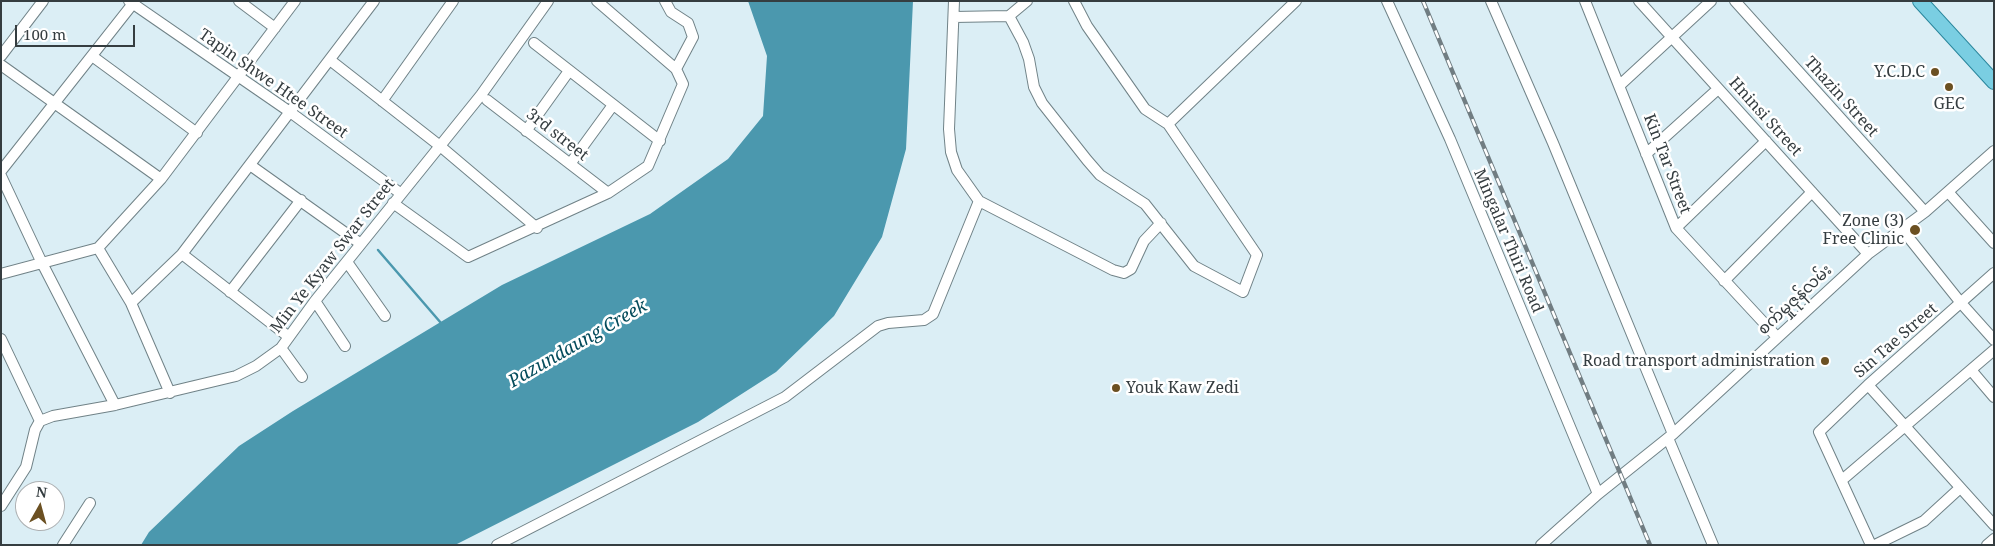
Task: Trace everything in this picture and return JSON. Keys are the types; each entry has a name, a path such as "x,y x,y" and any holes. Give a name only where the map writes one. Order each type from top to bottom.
{"main road":[{"path":"1921,2 1994,82"}],"street":[{"path":"1,56 43,1"},
{"path":"239,1 275,28"},
{"path":"1,274 41,261 98,248 161,179 295,1"},
{"path":"131,303 182,254 374,1"},
{"path":"382,101 453,1"},
{"name":"Min Ye Kyaw Swar Street","path":"40,421 53,416 170,393 236,376 256,366 281,348 315,301 400,193 481,95 548,1"},
{"path":"393,203 468,257 537,228 608,193 648,166 683,84 676,69 597,1"},
{"path":"666,1 671,12 688,23 693,37 676,69"},
{"path":"954,1 949,129 951,152 960,176 979,201 1113,270 1124,273 1131,269 1144,241 1161,223"},
{"path":"954,17 1009,16 1028,1"},
{"path":"1009,16 1023,42 1029,59 1034,87 1042,103 1100,174 1145,204 1194,266 1243,292 1257,255 1168,124 1145,109 1087,26 1074,1"},
{"path":"1168,124 1296,1"},
{"name":"Mingalar Thiri Road","path":"1388,1 1450,140 1598,494"},
{"path":"1491,1 1553,143 1713,545"},
{"name":"Kin Tar Street","path":"1585,1 1676,228 1777,337"},
{"name":"Hninsi Street","path":"1639,1 1868,254"},
{"path":"1620,85 1711,1"},
{"name":"Thazin Street","path":"1735,1 1925,212"},
{"path":"1,171 132,2"},
{"name":"Tapin Shwe Htee Street","path":"132,2 238,78 290,112 400,193"},
{"path":"534,43 660,141"},
{"path":"92,56 196,133"},
{"path":"330,60 440,146 537,228"},
{"path":"1,65 161,179"},
{"path":"526,131 569,71"},
{"path":"1646,154 1718,89"},
{"name":"3rd street","path":"487,100 608,193"},
{"path":"570,164 613,105"},
{"path":"1676,228 1766,141"},
{"name":"စက်မှုဇုန်လမ်း","path":"1541,545 1598,494 1670,436 1868,254 1925,212 1994,151"},
{"path":"250,165 302,200 361,244"},
{"path":"1,176 41,261 115,405"},
{"path":"1724,282 1812,192"},
{"path":"1949,192 1994,243"},
{"path":"230,292 302,200"},
{"path":"497,545 785,397 878,326 888,323 924,320 933,314 979,201"},
{"path":"1901,228 1961,303 1994,340"},
{"path":"98,248 131,303 170,393"},
{"path":"182,254 289,337"},
{"path":"347,262 385,316"},
{"name":"Sin Tae Street","path":"1842,480 1819,432 1868,385 1994,273"},
{"path":"315,301 345,346"},
{"path":"1,339 40,421 35,430 26,467 1,506"},
{"path":"281,348 302,377"},
{"path":"1960,488 1924,522 1873,545 1842,480 1994,350"},
{"path":"1970,370 1994,397"},
{"path":"1868,385 1993,522"},
{"path":"63,545 90,503"},
{"path":"1987,545 1994,539"}],"water":[{"name":"Pazundaung Creek","path":"748,1 913,1 906,149 882,237 834,316 776,372 698,422 455,545 141,545 149,532 239,446 293,411 502,285 650,214 728,159 763,116 767,56"}],"waterway":[{"path":"378,250 441,323"}],"railway":[{"path":"1423,1 1650,545"}],"place":[{"name":"Y.C.D.C","path":"1935,72"},
{"name":"GEC","path":"1949,87"},
{"name":"Zone (3) Free Clinic","path":"1915,230"},
{"name":"Road transport administration","path":"1825,361"},
{"name":"Youk Kaw Zedi","path":"1116,388"}]}
